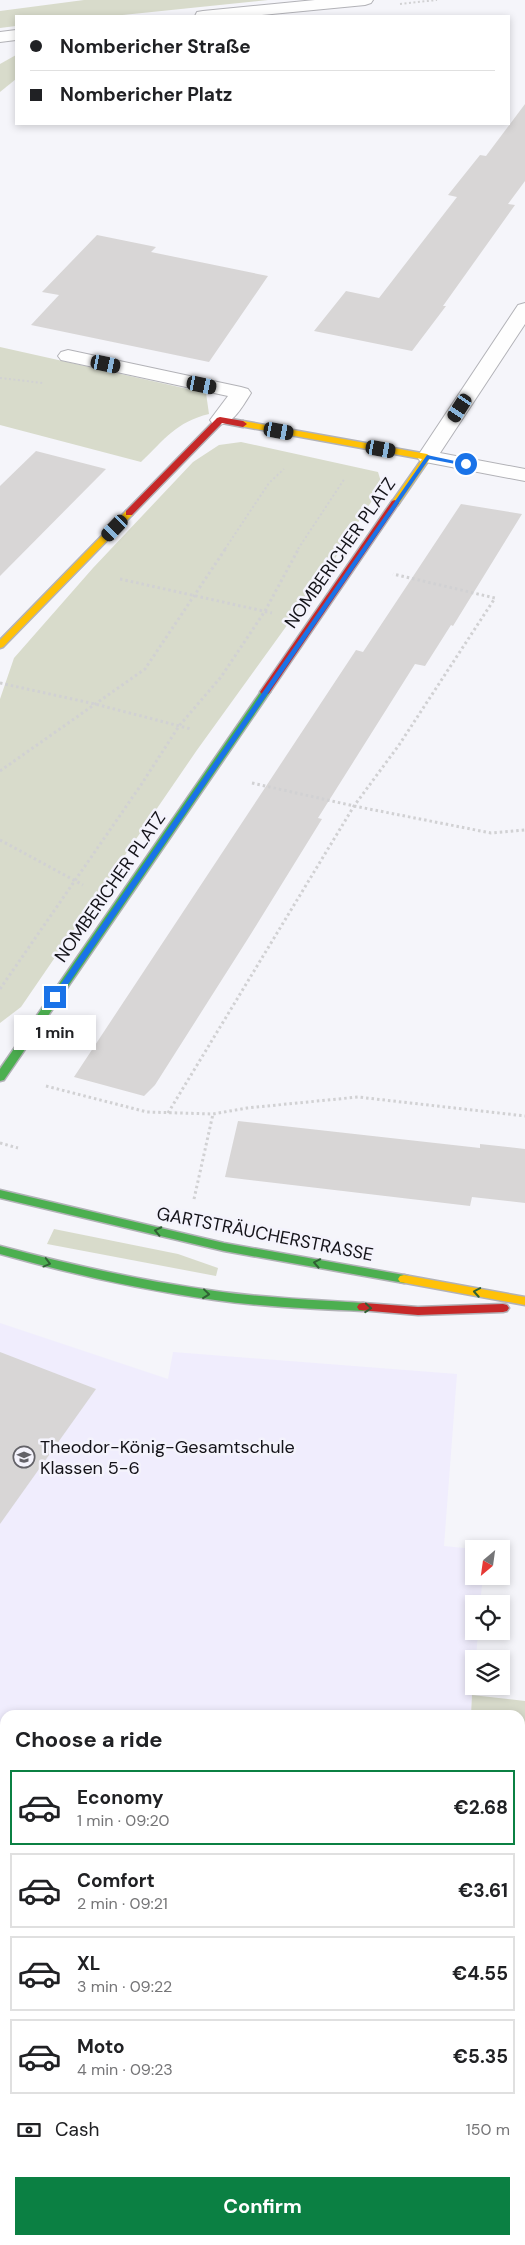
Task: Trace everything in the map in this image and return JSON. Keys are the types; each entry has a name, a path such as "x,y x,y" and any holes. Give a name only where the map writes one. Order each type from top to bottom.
{"street":[{"path":"213,15 365,0"},
{"path":"0,37 15,35"},
{"path":"525,309 427,457 525,475"},
{"path":"0,645 220,420 241,393 68,356"},
{"name":"NOMBERICHER PLATZ","path":"1,1076 427,457 220,420"},
{"name":"GARTSTRÄUCHERSTRASSE","path":"0,1194 224,1246 525,1301"},
{"path":"0,1250 53,1265 197,1293 266,1301 418,1311 525,1308"}],"path":[{"path":"0,771 145,669 269,483 318,438"},
{"path":"0,988 73,880 141,785 179,726 221,676 265,611 302,542 366,446"},
{"path":"168,1113 354,806 399,745 495,598 353,564"},
{"path":"76,568 313,623"},
{"path":"0,683 95,704 233,739"},
{"path":"210,773 354,806 491,833 525,830"},
{"path":"0,840 119,904"},
{"path":"1,1076 146,1112 213,1114 247,1108 358,1097 525,1116"},
{"path":"186,1237 213,1114"},
{"path":"0,1143 18,1148"}],"shaded area":[{"path":"0,1323 168,1379 173,1352 457,1374 444,1546 465,1548 465,1585 482,1585 481,1595 465,1595 465,1640 477,1640 477,1650 465,1650 465,1695 472,1695 471,1710 0,1710"}],"green space":[{"path":"84,0 268,0 123,15 15,15 15,26 0,28 0,11"},
{"path":"15,56 15,80 0,92 0,64"},
{"path":"0,347 206,393 209,414 198,417 179,427 141,462 0,425"},
{"path":"241,442 378,472 382,485 332,563 197,750 21,1007 0,1023 0,699 14,658 93,568 193,462 219,445"},
{"path":"54,1229 178,1254 218,1268 216,1276 47,1244"},
{"path":"472,1695 525,1701 525,1710 471,1710"}],"building":[{"path":"525,104 525,181 508,204 515,205 443,306 446,306 412,351 314,331 346,291 379,298 457,197 448,195 480,155 486,156"},
{"path":"97,235 156,247 151,252 268,276 209,362 31,325 59,295 42,292"},
{"path":"36,451 106,469 0,576 0,486"},
{"path":"461,504 522,514 453,626 451,625 425,666 415,664 318,818 322,819 155,1085 144,1096 74,1077 356,650 363,652"},
{"path":"238,1121 480,1148 480,1144 525,1149 525,1203 472,1197 470,1206 225,1177"},
{"name":"Theodor-König-Gesamtschule Klassen 5-6","path":"0,1352 96,1389 0,1524"}],"traffic: fast":[{"path":"0,1077 265,692"},
{"path":"0,1194 224,1247 404,1279"},
{"path":"0,1250 97,1274 196,1293 258,1301 363,1307"}],"traffic: slow":[{"path":"243,424 427,457 395,503"},
{"path":"0,645 129,513"},
{"path":"404,1279 525,1301"}],"traffic: jam":[{"path":"129,513 220,420 243,424"},
{"path":"265,692 395,503"},
{"path":"363,1307 418,1311 503,1308"}],"place":[{"name":"Theodor-König-Gesamtschule Klassen 5-6","path":"24,1457"}],"route":[{"path":"55,997 427,457 466,464"}]}
